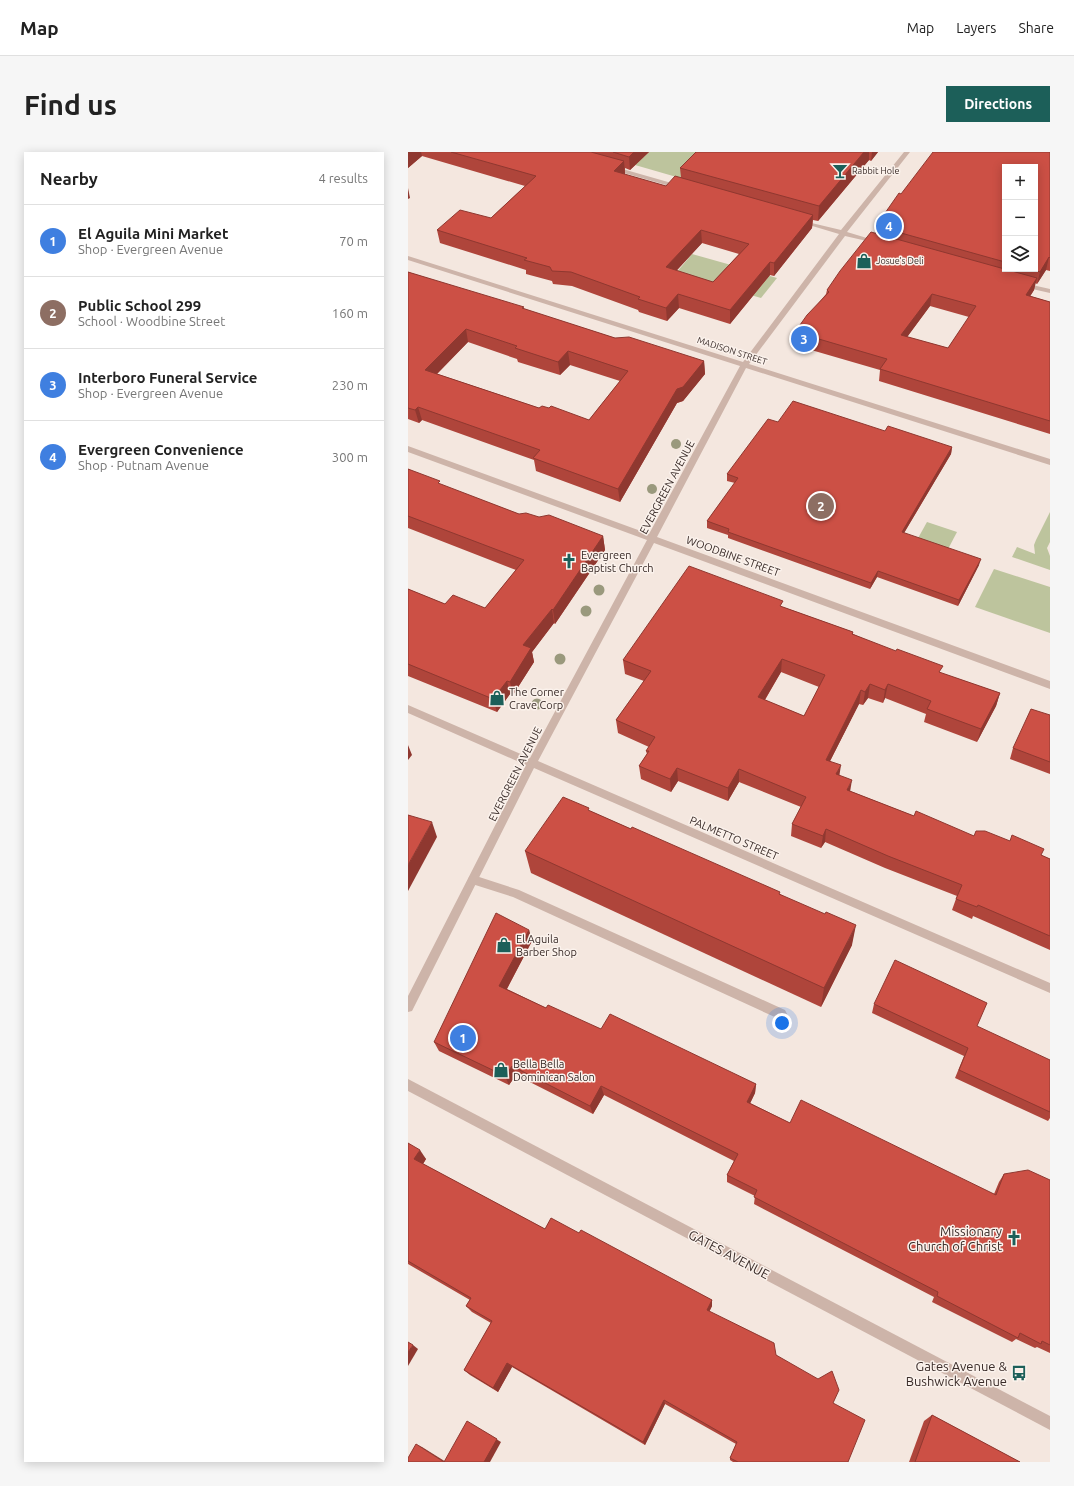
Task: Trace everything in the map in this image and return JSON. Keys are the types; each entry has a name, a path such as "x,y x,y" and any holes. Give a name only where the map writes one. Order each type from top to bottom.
{"street":[{"name":"EVERGREEN AVENUE","path":"408,1007 474,880 532,763 744,365 843,233 907,152"},
{"path":"607,167 689,190"},
{"path":"794,219 887,245"},
{"name":"MADISON STREET","path":"408,258 1050,462"},
{"path":"1013,281 1050,291"},
{"name":"WOODBINE STREET","path":"408,449 1050,685"},
{"name":"PALMETTO STREET","path":"408,710 1050,988"},
{"path":"474,880 515,893 781,1014"},
{"name":"GATES AVENUE","path":"408,1085 1050,1423"}],"green space":[{"path":"649,152 705,152 680,178 635,165"},
{"path":"692,254 777,278 761,298 676,273"},
{"path":"1050,512 1050,542 1047,548 1050,556 1050,570 1012,557 1017,547 1035,554 1034,545"},
{"path":"927,522 957,532 947,551 917,540"},
{"path":"994,569 1050,587 1050,633 975,607"}],"building":[{"path":"451,152 591,152 624,161 614,171 666,186 675,176 813,215 774,263 770,262 730,310 678,294 666,308 638,299 640,297 571,272 552,271 550,267 524,260 527,258 437,230 460,210 491,218 536,176","holes":["701,230 749,244 713,282 666,267"]},
{"path":"613,152 634,152 629,157"},
{"path":"696,152 864,152 819,206 680,168"},
{"path":"933,152 1050,152 1050,258 1049,257 1040,272 1038,271 1038,164 1002,164 1002,261 876,226 899,193 901,194"},
{"path":"871,232 1002,268 1002,272 1015,272 1037,278 1026,295 1050,302 1050,421 880,369 887,359 795,332 807,315 829,292 827,290","holes":["932,294 976,306 948,348 901,335"]},
{"path":"408,272 524,307 522,308 615,338 629,337 704,361 683,387 677,389 618,489 533,458 540,450 418,407 415,410 408,408","holes":["466,329 517,346 515,348 558,362 568,351 628,371 589,420 551,406 549,408 542,406 539,408 425,370"]},
{"path":"793,401 885,431 888,426 952,447 902,532 981,559 959,600 878,571 871,583 728,532 729,529 707,521 738,478 727,474 768,419 778,422"},
{"path":"408,469 440,481 438,483 519,514 526,513 539,517 549,515 603,536 553,610 552,609 523,645 531,648 510,682 507,681 493,699 408,664 408,589 445,604 453,595 485,608 524,560 408,516"},
{"path":"689,566 783,601 780,606 853,632 852,634 896,651 897,649 943,666 939,672 1000,693 981,729 927,709 931,701 888,684 885,690 870,684 865,692 861,690 826,760 841,765 836,774 852,780 847,790 914,816 916,811 974,836 976,831 985,831 1010,841 1012,835 1044,849 1041,855 1050,859 1050,936 978,905 977,907 956,899 962,885 888,856 826,829 823,836 792,824 806,797 739,769 728,788 677,768 670,779 639,766 649,751 646,751 655,737 616,720 651,671 623,660","holes":["782,659 825,675 804,716 758,697"]},
{"path":"1031,709 1050,715 1050,762 1013,748"},
{"path":"563,797 631,829 632,827 780,892 779,894 825,914 826,912 856,925 824,988 525,851"},
{"path":"408,815 432,822 408,865"},
{"path":"496,913 529,930 499,986 546,1008 548,1005 601,1029 610,1014 756,1084 747,1102 790,1123 801,1100 996,1195 1004,1174 1028,1170 1050,1180 1050,1345 1042,1341 1041,1344 1020,1333 1018,1338 937,1296 938,1292 754,1197 757,1190 727,1175 738,1154 601,1086 590,1106 512,1066 505,1076 434,1042"},
{"path":"895,960 987,1003 977,1026 1050,1060 1050,1112 959,1070 968,1048 874,1004"},
{"path":"408,1143 420,1150 414,1159 545,1229 551,1218 579,1233 581,1230 712,1300 707,1310 774,1343 776,1355 818,1379 832,1371 839,1390 833,1403 865,1420 848,1462 738,1462 730,1458 737,1442 664,1400 643,1442 507,1363 493,1388 464,1370 492,1321 466,1306 471,1298 408,1261"},
{"path":"408,1342 413,1345 408,1352"},
{"path":"932,1415 1020,1462 915,1462"},
{"path":"467,1421 497,1439 484,1462 444,1462"},
{"path":"416,1444 444,1462 408,1462 408,1458"}],"place":[{"name":"Rabbit Hole","path":"840,171"},
{"name":"Evergreen Convenience","path":"889,226"},
{"name":"Josue’s Deli","path":"864,261"},
{"name":"Interboro Funeral Service","path":"804,339"},
{"name":"Public School 299","path":"821,506"},
{"name":"Evergreen Baptist Church","path":"569,561"},
{"name":"The Corner Crave Corp","path":"497,698"},
{"name":"El Aguila Barber Shop","path":"504,945"},
{"name":"El Aguila Mini Market","path":"463,1038"},
{"name":"Bella Bella Dominican Salon","path":"501,1070"},
{"name":"Missionary Church of Christ","path":"1014,1238"},
{"name":"Gates Avenue & Bushwick Avenue","path":"1019,1373"}]}
